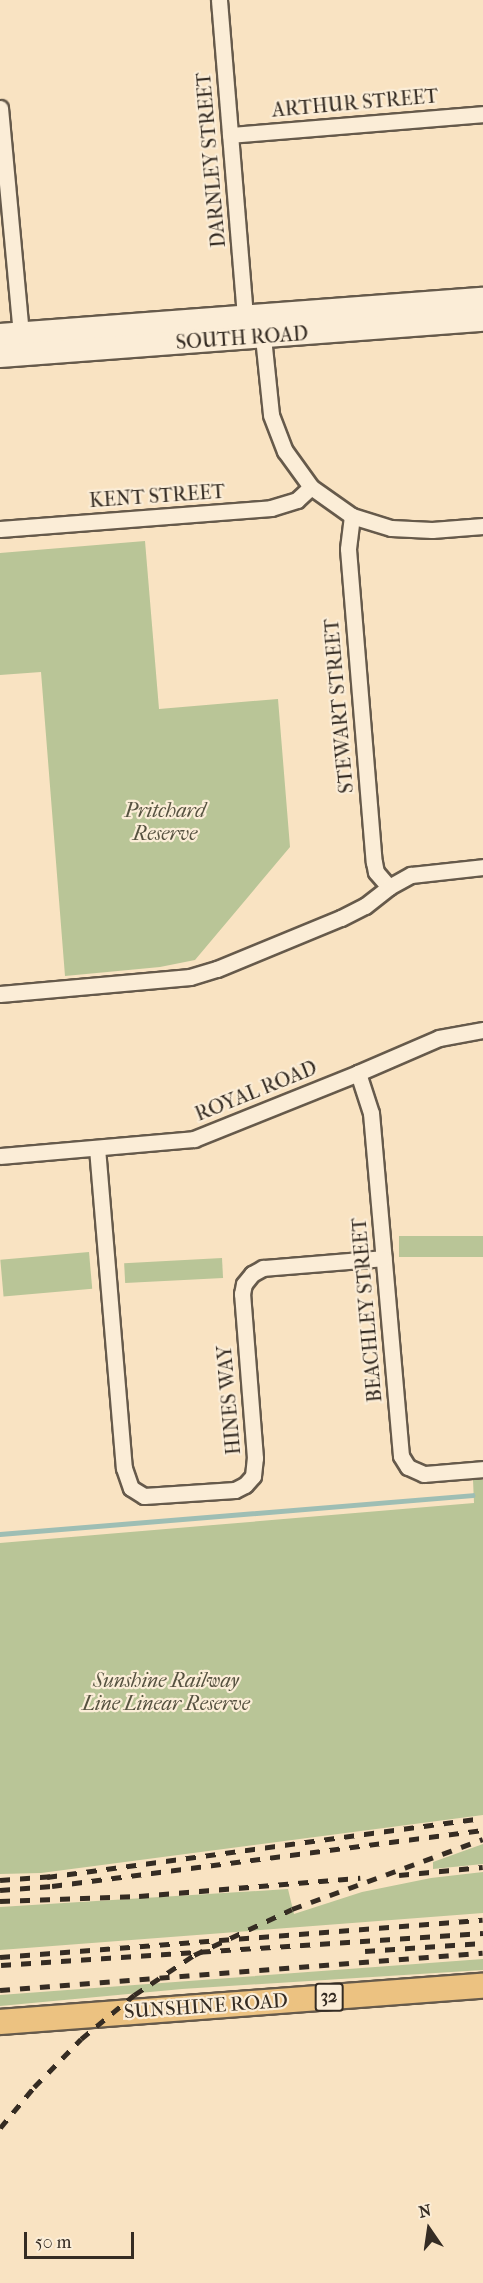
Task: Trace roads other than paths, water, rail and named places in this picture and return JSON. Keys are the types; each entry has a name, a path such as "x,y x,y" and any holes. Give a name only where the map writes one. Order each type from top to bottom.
{"main road":[{"name":"SUNSHINE ROAD","path":"0,2022 483,1986"}],"street":[{"name":"DARNLEY STREET","path":"219,0 245,316"},
{"path":"0,108 10,334"},
{"name":"ARTHUR STREET","path":"230,135 483,114"},
{"name":"SOUTH ROAD","path":"10,334 483,298"},
{"path":"245,316 262,337 271,415 285,451 311,487 352,516 380,526 410,530 483,526"},
{"name":"SOUTH ROAD","path":"0,356 483,320"},
{"name":"KENT STREET","path":"0,529 271,508 297,500 311,487"},
{"name":"STEWART STREET","path":"352,516 348,549 374,862 376,872 389,887"},
{"path":"0,994 190,977 217,969 341,918 366,906 389,887 411,875 483,867"},
{"name":"ROYAL ROAD","path":"0,1156 194,1138 439,1038 483,1030"},
{"name":"BEACHLEY STREET","path":"358,1073 371,1113 401,1452 404,1462 413,1470 424,1474 483,1469"},
{"name":"HINES WAY","path":"97,1148 124,1468 131,1488 144,1496 235,1490 245,1485 253,1476 255,1458 242,1294 244,1284 252,1274 263,1268 384,1258"}],"waterway":[{"path":"0,1534 472,1495"}],"railway":[{"path":"47,1877 483,1818"},
{"path":"0,1890 52,1886 483,1830"},
{"path":"0,2128 34,2087 81,2039 134,1995 194,1955 292,1909 483,1839"},
{"path":"399,1875 483,1867"},
{"path":"0,1880 54,1876"},
{"path":"0,1901 139,1896 360,1878"},
{"path":"0,1957 483,1920"},
{"path":"1,1965 483,1933"},
{"path":"365,1951 483,1943"},
{"path":"0,1990 483,1953"}],"park label":[{"name":"Pritchard Reserve","path":"165,822"},
{"name":"Sunshine Railway Line Linear Reserve","path":"166,1692"}]}
